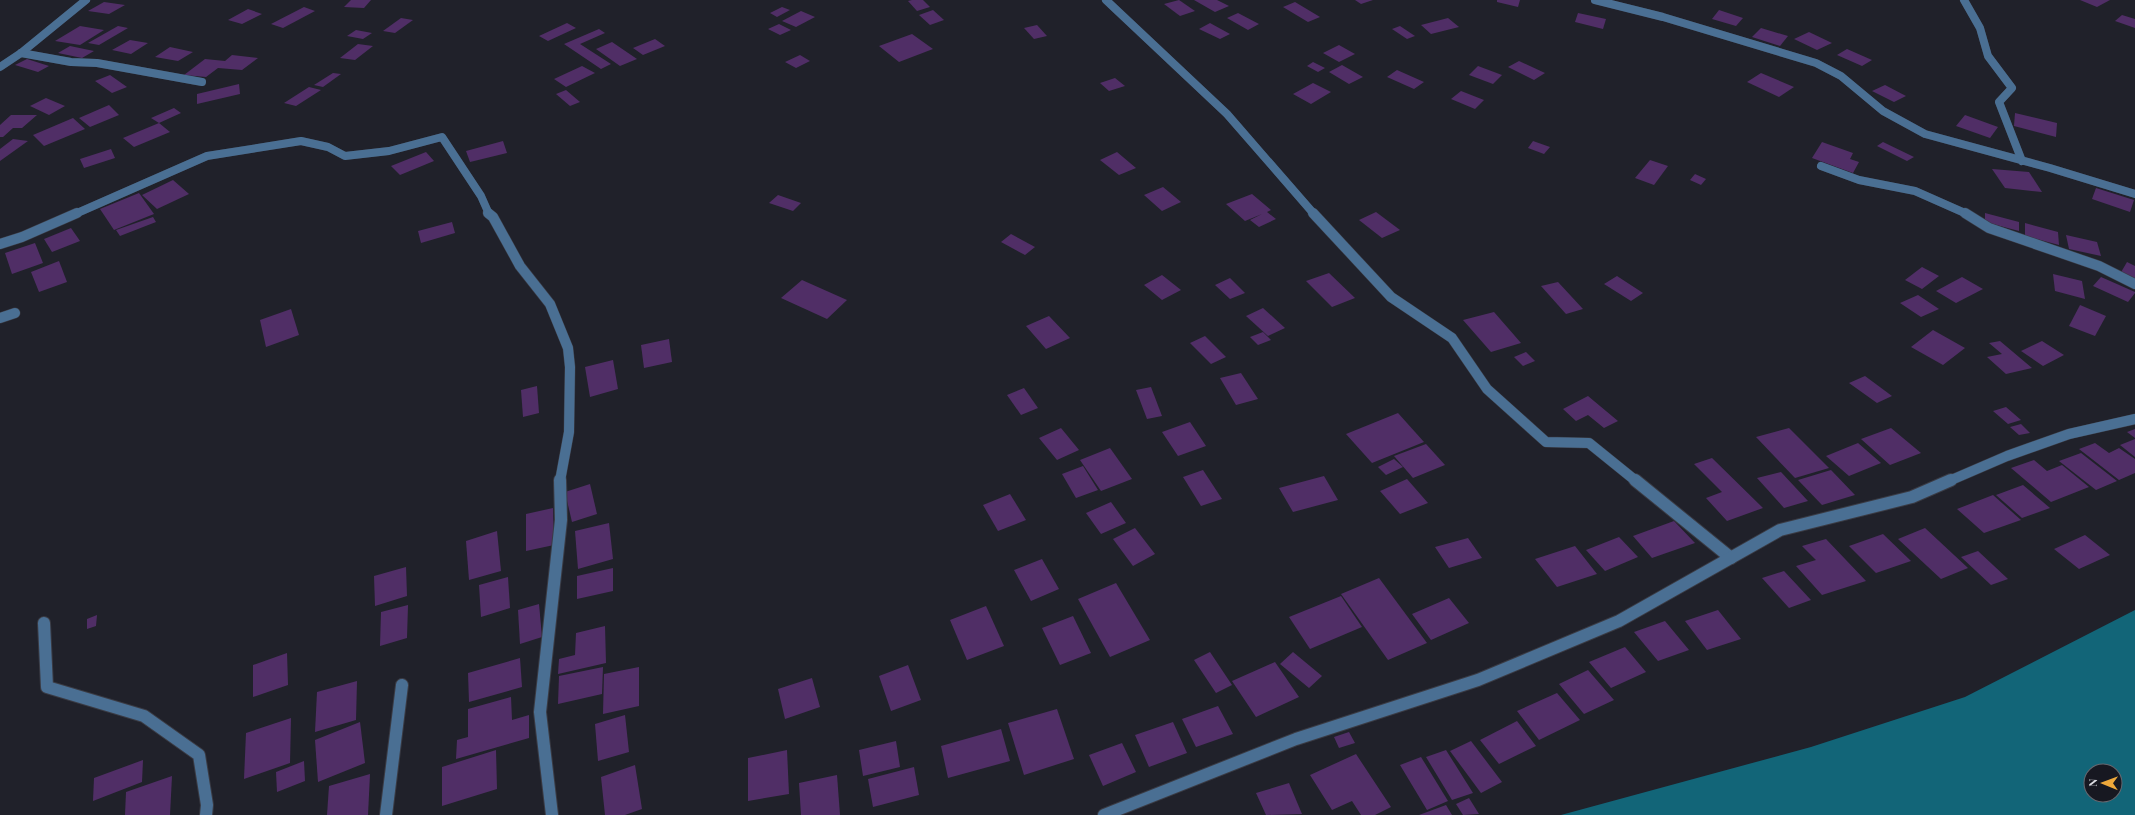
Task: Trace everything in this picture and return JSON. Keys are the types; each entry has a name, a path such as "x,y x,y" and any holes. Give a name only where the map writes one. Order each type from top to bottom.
{"street":[{"path":"0,67 22,53 86,0"},
{"path":"1106,0 1227,114 1342,246 1391,297 1452,338 1487,389 1546,442 1589,443 1731,558"},
{"path":"1595,0 1663,17 1816,63 1841,76 1883,111 1925,134 2135,194"},
{"path":"1964,0 1980,28 1988,56 2012,88 1999,102 2022,161"},
{"path":"22,53 71,62 97,63 202,82"},
{"path":"0,244 22,237 207,156 301,141 328,147 345,156 390,151 442,137 481,196 488,213 493,217 520,266 550,304 568,348 570,367 569,432 560,479 561,520 540,712 552,815"},
{"path":"1821,166 1859,180 1915,191 1964,212 1989,228 2099,266 2135,284"},
{"path":"0,318 15,313"},
{"path":"1104,815 1296,739 1478,680 1619,621 1780,530 1912,497 2007,456 2069,434 2135,419"},
{"path":"44,623 47,687 144,716 199,755 207,805 206,815"},
{"path":"386,815 402,685"}],"water":[{"path":"2135,610 2135,815 1561,815 1811,747 1965,697"}],"building":[{"path":"351,0 371,0 364,8 344,7"},
{"path":"923,0 930,7 917,11 908,1"},
{"path":"1179,0 1195,11 1180,16 1164,4"},
{"path":"1194,0 1217,0 1229,6 1215,12"},
{"path":"1355,0 1373,0 1361,4"},
{"path":"1497,0 1520,0 1518,7 1497,2"},
{"path":"2080,0 2110,0 2097,7"},
{"path":"104,2 125,5 109,14 88,11"},
{"path":"1295,2 1320,17 1308,22 1283,7"},
{"path":"304,7 315,11 283,28 271,24"},
{"path":"782,7 790,10 777,17 770,13"},
{"path":"248,9 262,14 242,24 228,20"},
{"path":"933,10 944,20 930,25 919,15"},
{"path":"1719,10 1743,18 1736,26 1712,19"},
{"path":"801,11 815,17 796,27 782,21"},
{"path":"1238,13 1259,24 1248,30 1227,18"},
{"path":"1578,13 1606,19 1603,29 1575,22"},
{"path":"2122,15 2135,19 2135,28 2115,21"},
{"path":"401,18 413,20 395,33 383,31"},
{"path":"1448,18 1459,27 1431,34 1421,25"},
{"path":"567,23 576,28 548,41 539,36"},
{"path":"1210,23 1230,34 1220,39 1199,29"},
{"path":"779,24 791,30 780,35 768,29"},
{"path":"1037,25 1047,36 1034,39 1024,28"},
{"path":"80,26 104,30 80,45 55,41"},
{"path":"118,26 128,28 99,45 88,43"},
{"path":"1400,26 1415,36 1407,39 1392,29"},
{"path":"1761,28 1788,36 1780,46 1752,37"},
{"path":"599,29 605,33 580,44 611,64 601,69 564,44"},
{"path":"356,30 372,33 363,39 347,36"},
{"path":"1809,32 1832,43 1817,50 1794,39"},
{"path":"912,34 933,49 899,62 879,46"},
{"path":"655,39 665,46 643,55 633,48"},
{"path":"130,40 148,43 131,54 112,50"},
{"path":"612,42 637,59 620,66 596,49"},
{"path":"358,44 373,46 355,60 340,58"},
{"path":"1339,45 1355,54 1339,62 1323,53"},
{"path":"70,46 94,51 82,58 58,53"},
{"path":"170,47 193,52 178,61 155,57"},
{"path":"1847,49 1872,60 1862,66 1837,55"},
{"path":"232,55 258,58 242,70 218,68 206,77 184,75 205,59 225,61"},
{"path":"800,55 810,61 796,68 785,62"},
{"path":"27,59 49,66 38,72 15,65"},
{"path":"1519,61 1545,73 1534,80 1508,67"},
{"path":"1313,62 1325,68 1318,72 1307,66"},
{"path":"1342,65 1363,77 1349,84 1329,72"},
{"path":"582,66 595,73 566,87 554,79"},
{"path":"1478,66 1502,75 1493,84 1469,75"},
{"path":"1397,70 1424,82 1414,89 1387,77"},
{"path":"333,73 341,74 323,87 314,85"},
{"path":"1761,73 1794,87 1779,97 1747,82"},
{"path":"110,75 127,87 112,93 95,81"},
{"path":"1115,78 1125,86 1109,91 1100,83"},
{"path":"1313,83 1331,92 1311,104 1293,94"},
{"path":"239,84 240,94 197,104 197,94"},
{"path":"1885,85 1906,96 1894,102 1872,91"},
{"path":"309,87 321,90 296,106 284,103"},
{"path":"566,90 580,102 570,106 556,94"},
{"path":"1461,91 1484,100 1475,109 1451,99"},
{"path":"46,98 65,106 49,115 30,106"},
{"path":"109,105 119,115 90,127 79,118"},
{"path":"174,108 181,113 159,123 151,118"},
{"path":"2015,113 2057,123 2056,137 2014,126"},
{"path":"11,115 37,115 22,128 13,128 3,137 0,137 0,125"},
{"path":"1965,115 1998,127 1990,138 1956,126"},
{"path":"73,118 85,129 44,146 33,135"},
{"path":"159,123 170,132 134,147 123,138"},
{"path":"13,139 28,141 0,161 0,149"},
{"path":"503,141 507,153 470,162 466,151"},
{"path":"1533,141 1550,147 1544,154 1528,148"},
{"path":"1822,142 1853,153 1850,159 1859,162 1853,173 1812,158"},
{"path":"1883,142 1914,157 1907,161 1877,146"},
{"path":"111,149 115,158 84,168 80,159"},
{"path":"426,152 434,161 400,175 391,166"},
{"path":"1117,152 1136,168 1119,175 1100,160"},
{"path":"1650,160 1668,166 1654,185 1635,178"},
{"path":"1992,169 2029,172 2042,192 2005,188"},
{"path":"1695,174 1706,179 1701,185 1690,180"},
{"path":"173,180 189,194 157,209 142,195"},
{"path":"1163,187 1181,202 1162,211 1144,195"},
{"path":"2096,188 2134,200 2130,212 2092,199"},
{"path":"139,193 154,214 114,230 100,209"},
{"path":"1252,194 1271,210 1267,212 1276,219 1259,227 1250,220 1262,214 1245,221 1226,204"},
{"path":"778,195 801,203 793,211 769,203"},
{"path":"1376,212 1400,230 1382,238 1359,220"},
{"path":"1985,213 2019,222 2019,231 1985,222"},
{"path":"153,217 156,222 120,236 116,230"},
{"path":"452,222 455,233 421,243 418,231"},
{"path":"2025,223 2058,232 2059,245 2025,236"},
{"path":"71,228 80,241 52,252 44,239"},
{"path":"1011,234 1035,247 1025,255 1001,242"},
{"path":"2066,235 2097,242 2101,256 2069,249"},
{"path":"35,243 43,263 12,274 5,253"},
{"path":"59,261 67,282 39,292 31,272"},
{"path":"2127,262 2135,266 2135,280 2120,274"},
{"path":"1922,267 1939,276 1922,289 1905,280"},
{"path":"1329,273 1355,298 1332,307 1306,281"},
{"path":"2053,274 2082,281 2085,299 2055,291"},
{"path":"1162,275 1181,290 1162,300 1144,285"},
{"path":"1617,276 1643,293 1631,301 1604,284"},
{"path":"1962,277 1983,289 1956,303 1936,291"},
{"path":"2101,277 2135,293 2128,302 2093,286"},
{"path":"1230,278 1245,293 1230,299 1215,285"},
{"path":"802,280 847,300 827,319 781,298"},
{"path":"1558,282 1583,309 1566,314 1541,286"},
{"path":"1918,295 1939,309 1921,317 1900,303"},
{"path":"2080,305 2106,316 2095,336 2069,326"},
{"path":"1263,308 1285,328 1268,336 1246,316"},
{"path":"291,309 299,335 266,347 260,320"},
{"path":"1494,312 1521,343 1491,352 1463,320"},
{"path":"1049,316 1070,338 1046,349 1026,326"},
{"path":"1933,330 1965,348 1943,365 1911,347"},
{"path":"1263,332 1271,340 1258,345 1250,337"},
{"path":"1205,336 1226,357 1211,364 1190,343"},
{"path":"669,339 672,362 644,368 641,345"},
{"path":"2000,341 2032,368 2006,374 1987,357 2002,354 1989,343"},
{"path":"2042,341 2064,355 2043,366 2021,351"},
{"path":"1526,352 1535,361 1523,366 1514,357"},
{"path":"613,360 618,389 590,397 585,367"},
{"path":"1241,373 1258,399 1236,405 1220,378"},
{"path":"1865,376 1892,396 1877,403 1849,383"},
{"path":"537,386 539,413 523,417 521,390"},
{"path":"1151,387 1162,416 1147,419 1136,390"},
{"path":"1024,388 1038,408 1021,415 1007,395"},
{"path":"1588,396 1618,421 1604,428 1588,415 1576,421 1563,409"},
{"path":"2006,407 2021,420 2008,424 1993,411"},
{"path":"1398,413 1424,442 1372,463 1346,434"},
{"path":"1190,422 1206,446 1178,456 1162,432"},
{"path":"2021,424 2030,433 2019,435 2010,427"},
{"path":"1061,428 1079,450 1057,460 1039,438"},
{"path":"1789,428 1829,468 1795,478 1756,437"},
{"path":"1891,428 1921,453 1890,465 1861,439"},
{"path":"2135,429 2135,438 2127,432"},
{"path":"2135,439 2135,457 2120,445"},
{"path":"1858,443 1881,463 1849,476 1826,456"},
{"path":"2095,443 2109,453 2119,448 2135,459 2135,473 2119,480 2079,449"},
{"path":"1426,444 1445,465 1413,478 1394,456"},
{"path":"1110,448 1132,479 1101,491 1080,460"},
{"path":"2081,453 2117,481 2096,490 2059,461"},
{"path":"1712,458 1763,508 1727,521 1706,498 1722,492 1694,464"},
{"path":"1394,459 1403,467 1386,475 1378,467"},
{"path":"2034,460 2047,471 2062,465 2089,487 2051,502 2011,468"},
{"path":"1083,466 1098,490 1076,498 1062,474"},
{"path":"1203,470 1222,499 1201,506 1183,477"},
{"path":"1831,470 1855,495 1822,505 1798,480"},
{"path":"1781,472 1808,501 1784,508 1757,478"},
{"path":"1324,476 1338,500 1293,512 1279,488"},
{"path":"1407,479 1428,503 1400,514 1380,491"},
{"path":"590,484 597,514 572,522 565,492"},
{"path":"2023,485 2050,508 2022,518 1996,495"},
{"path":"1010,494 1026,520 998,531 983,505"},
{"path":"1993,495 2021,520 1984,533 1957,509"},
{"path":"1111,502 1126,523 1101,534 1086,513"},
{"path":"553,508 554,545 526,551 526,514"},
{"path":"1674,521 1695,543 1652,558 1633,536"},
{"path":"609,523 613,559 578,569 575,531"},
{"path":"1135,528 1155,554 1133,566 1113,539"},
{"path":"1925,528 1968,568 1941,579 1898,539"},
{"path":"497,531 501,571 469,580 466,541"},
{"path":"1883,534 1911,561 1876,573 1849,546"},
{"path":"2085,535 2110,555 2079,569 2054,549"},
{"path":"1619,537 1638,557 1605,571 1586,550"},
{"path":"1468,538 1482,558 1449,568 1435,547"},
{"path":"1826,539 1866,581 1822,595 1796,566 1816,560 1802,546"},
{"path":"1575,546 1597,574 1557,587 1535,559"},
{"path":"1978,551 2008,579 1991,585 1961,557"},
{"path":"1042,559 1059,589 1031,601 1014,570"},
{"path":"406,567 407,596 375,606 374,576"},
{"path":"613,568 613,591 577,599 577,576"},
{"path":"1784,571 1811,600 1789,608 1762,578"},
{"path":"508,577 510,608 481,617 479,585"},
{"path":"1379,578 1427,643 1388,660 1341,594"},
{"path":"1116,583 1150,640 1110,657 1078,599"},
{"path":"1341,596 1362,627 1310,649 1289,617"},
{"path":"1449,598 1469,623 1431,640 1412,614"},
{"path":"539,604 542,637 520,644 518,610"},
{"path":"408,605 407,638 380,646 381,612"},
{"path":"986,606 1004,646 967,660 950,620"},
{"path":"1718,610 1741,639 1707,650 1685,621"},
{"path":"97,615 96,626 87,629 87,619"},
{"path":"1073,616 1091,653 1060,665 1042,628"},
{"path":"1665,621 1689,650 1658,661 1634,632"},
{"path":"605,626 606,663 558,674 559,659 575,655 576,633"},
{"path":"1625,647 1646,672 1611,688 1589,662"},
{"path":"1210,652 1232,685 1216,693 1194,660"},
{"path":"1293,652 1322,676 1309,688 1280,664"},
{"path":"287,653 288,685 253,697 253,665"},
{"path":"520,658 522,687 469,702 468,673"},
{"path":"1275,662 1299,697 1256,717 1232,681"},
{"path":"908,665 921,700 891,711 879,676"},
{"path":"603,667 602,694 558,704 559,676"},
{"path":"639,667 639,706 603,714 604,674"},
{"path":"1588,670 1614,700 1584,714 1559,684"},
{"path":"812,678 820,707 785,719 778,689"},
{"path":"357,681 356,720 315,732 317,692"},
{"path":"1557,693 1580,720 1539,740 1517,711"},
{"path":"511,697 512,720 529,715 529,738 456,759 457,740 468,737 468,709"},
{"path":"1218,706 1233,734 1196,747 1182,719"},
{"path":"1057,709 1074,759 1024,775 1008,723"},
{"path":"625,715 629,752 598,761 595,724"},
{"path":"291,718 290,763 244,779 246,733"},
{"path":"1517,721 1536,746 1499,764 1480,740"},
{"path":"360,722 365,763 318,782 315,740"},
{"path":"1173,722 1187,753 1149,767 1135,735"},
{"path":"1001,729 1010,761 948,778 941,746"},
{"path":"1349,732 1355,743 1339,748 1334,737"},
{"path":"896,741 900,767 863,776 859,750"},
{"path":"1471,741 1502,782 1481,793 1450,751"},
{"path":"1122,743 1136,772 1103,786 1089,755"},
{"path":"496,750 497,789 442,806 442,767"},
{"path":"787,750 789,794 748,801 748,758"},
{"path":"1446,750 1473,793 1452,800 1426,757"},
{"path":"1356,754 1391,807 1375,815 1361,815 1352,801 1332,810 1310,775"},
{"path":"1421,757 1448,801 1427,810 1400,765"},
{"path":"143,760 142,782 93,801 94,778"},
{"path":"304,761 305,781 277,792 276,772"},
{"path":"635,765 642,809 625,815 605,815 601,777"},
{"path":"914,767 919,795 873,807 868,779"},
{"path":"370,774 368,815 327,815 329,786"},
{"path":"837,775 840,815 801,815 799,783"},
{"path":"172,776 170,815 125,815 126,792"},
{"path":"1289,783 1302,814 1266,815 1256,793"},
{"path":"1469,798 1479,814 1463,815 1456,804"},
{"path":"1446,805 1452,815 1419,815"}]}
